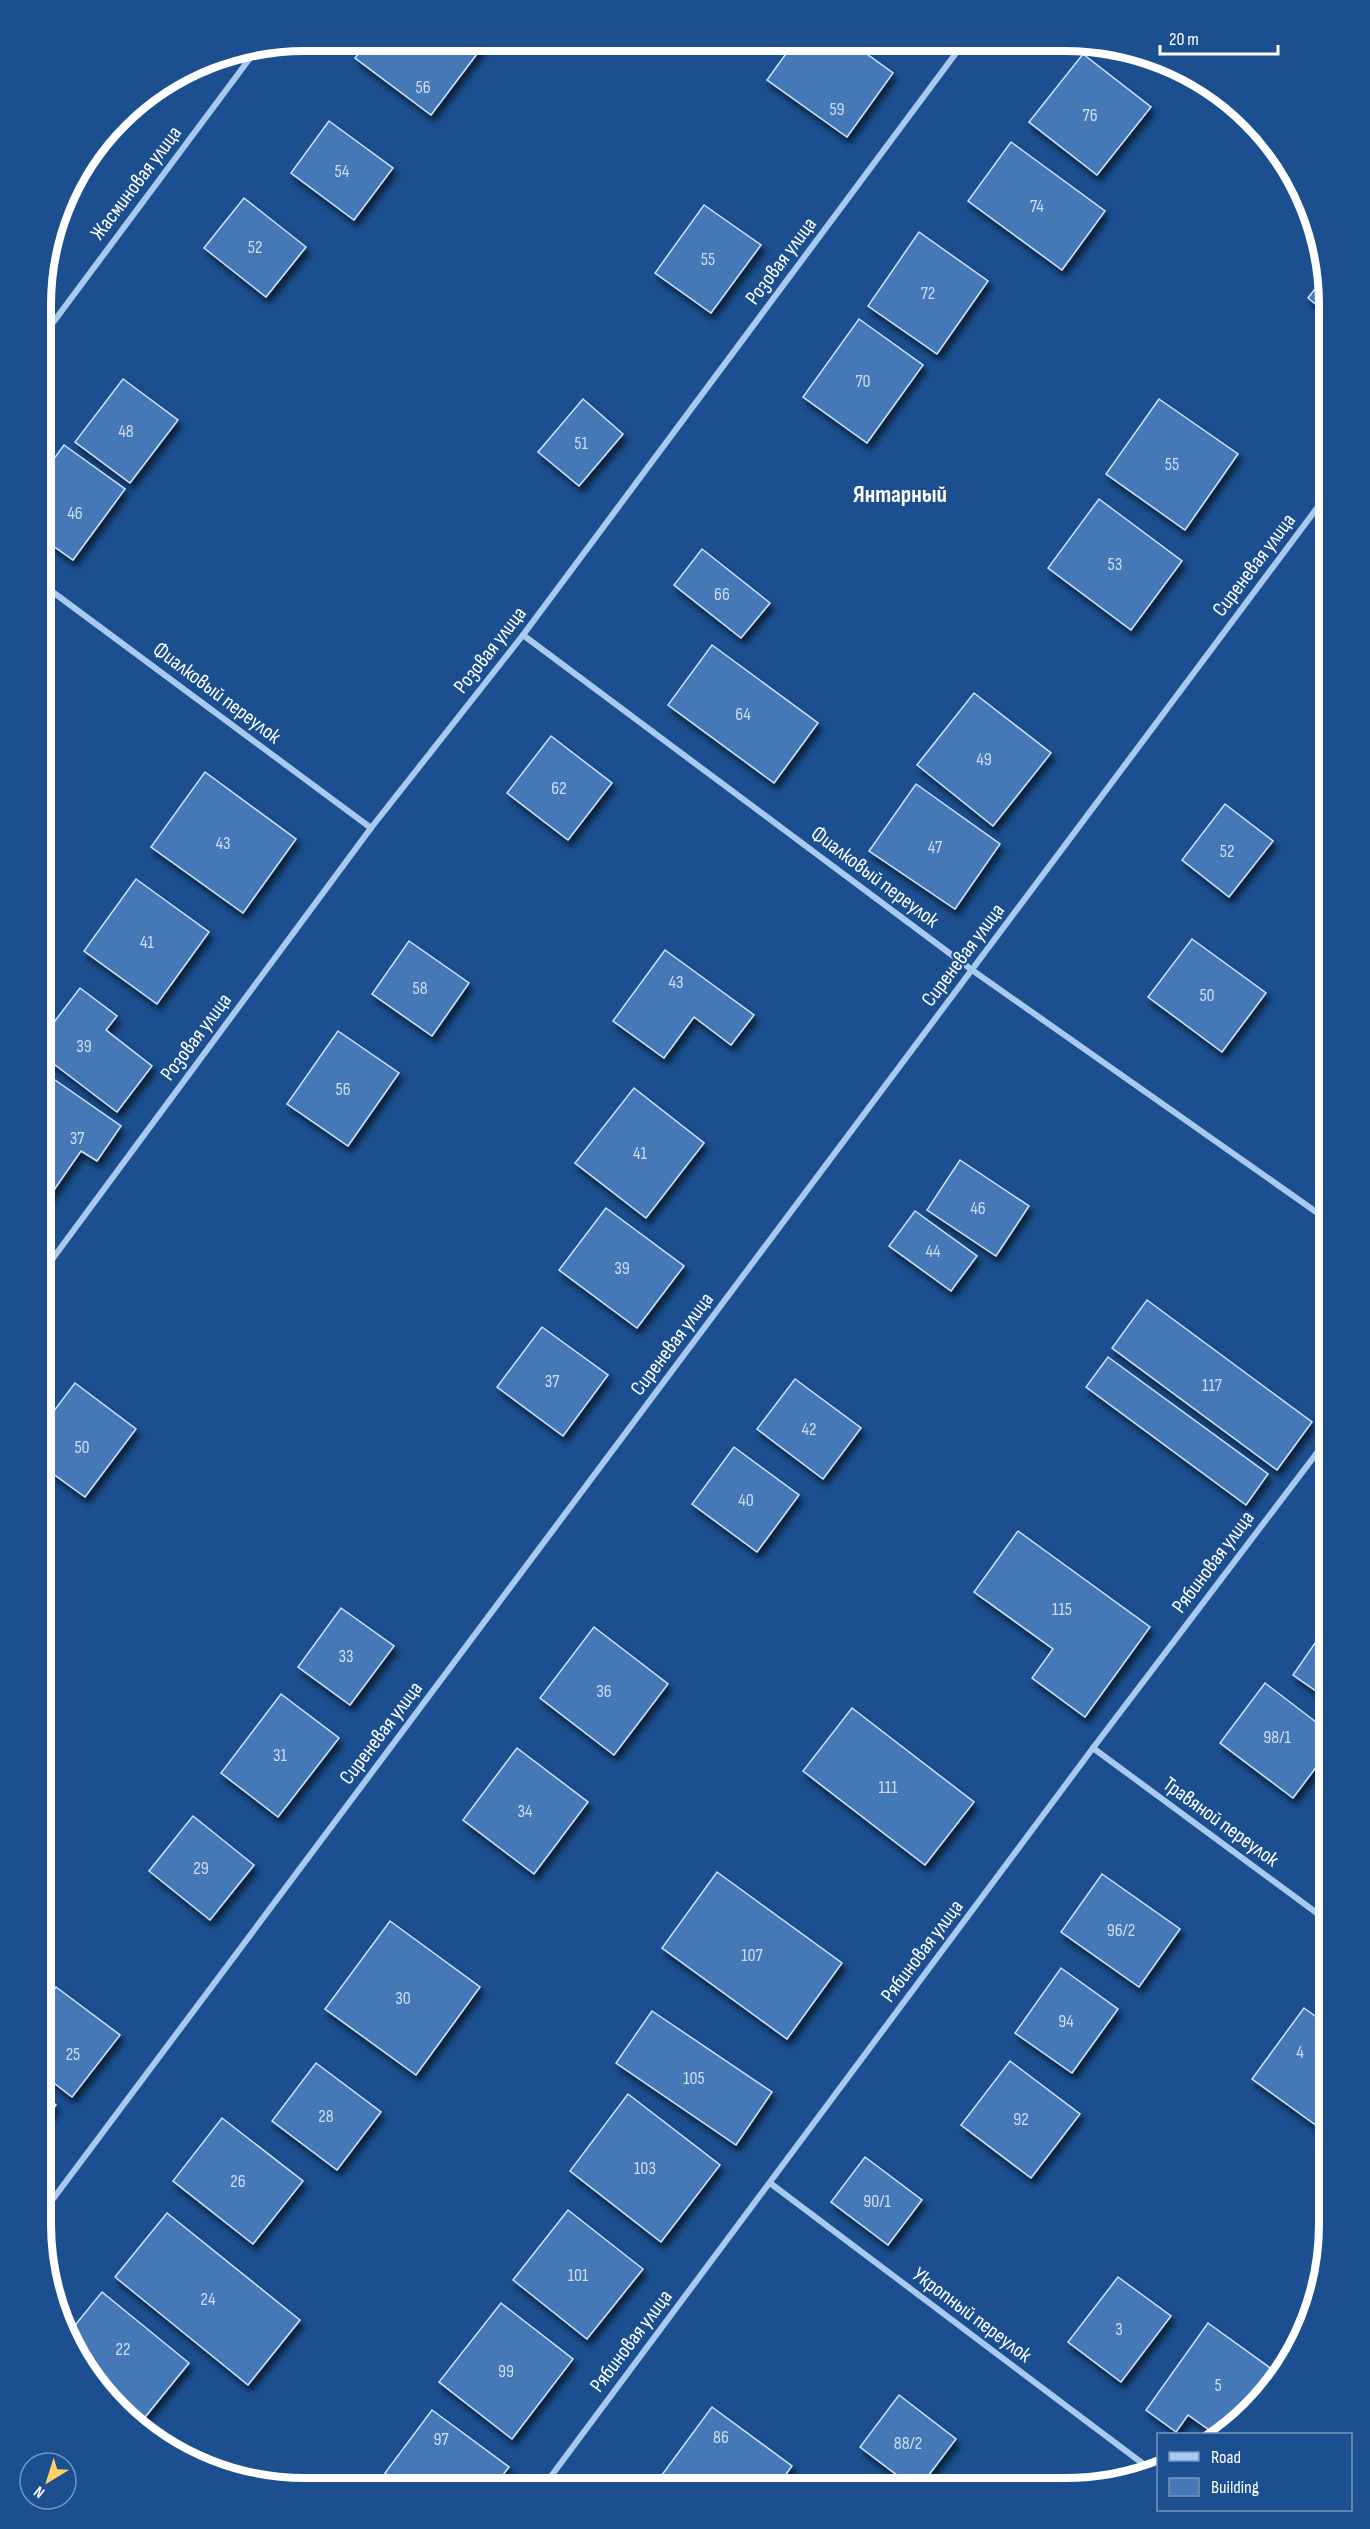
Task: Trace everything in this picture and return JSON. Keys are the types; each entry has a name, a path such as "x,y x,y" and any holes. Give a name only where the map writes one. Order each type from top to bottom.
{"street":[{"name":"Розовая улица","path":"51,1261 371,828 523,635 958,51"},
{"name":"Жасминовая улица","path":"51,325 250,57"},
{"name":"Сиреневая улица","path":"51,2200 1319,505"},
{"name":"Фиалковый переулок","path":"51,591 371,828"},
{"name":"Фиалковый переулок","path":"523,635 972,970 1319,1214"},
{"name":"Рябиновая улица","path":"550,2478 1093,1748 1319,1450"},
{"name":"Травяной переулок","path":"1093,1748 1319,1915"},
{"name":"Укропный переулок","path":"770,2183 1145,2465"}],"building":[{"path":"360,51 479,51 431,115 355,58"},
{"path":"788,51 863,51 893,73 847,137 767,80"},
{"path":"1083,54 1151,107 1097,175 1029,122"},
{"path":"329,121 393,168 354,220 291,173"},
{"path":"1011,142 1105,211 1062,270 968,201"},
{"path":"244,198 306,247 266,297 204,248"},
{"path":"704,205 761,245 711,313 655,273"},
{"path":"919,232 988,281 937,354 868,306"},
{"path":"1318,285 1319,307 1308,298"},
{"path":"859,319 923,365 867,443 803,397"},
{"path":"123,379 178,420 130,483 75,442"},
{"path":"583,399 623,434 579,486 538,452"},
{"path":"1159,399 1238,454 1185,530 1106,474"},
{"path":"64,445 125,489 73,560 51,544 51,463"},
{"path":"1099,499 1182,561 1131,630 1048,568"},
{"path":"702,549 770,603 741,638 674,585"},
{"path":"712,645 818,723 774,783 668,705"},
{"path":"974,693 1051,753 993,826 917,765"},
{"path":"551,736 612,783 568,840 507,793"},
{"path":"205,772 296,839 243,913 151,847"},
{"path":"916,784 1000,844 955,909 869,851"},
{"path":"1225,804 1273,841 1229,897 1182,860"},
{"path":"136,879 209,932 157,1004 84,951"},
{"path":"1192,939 1266,993 1222,1052 1148,997"},
{"path":"409,941 469,983 432,1036 372,994"},
{"path":"665,950 754,1015 731,1045 694,1017 664,1058 613,1021"},
{"path":"80,988 117,1016 106,1030 152,1066 117,1112 51,1062 51,1026"},
{"path":"338,1031 399,1073 348,1146 287,1104"},
{"path":"51,1077 121,1126 97,1161 81,1151 51,1194"},
{"path":"634,1088 704,1143 646,1218 575,1163"},
{"path":"960,1160 1029,1206 996,1256 927,1210"},
{"path":"606,1208 684,1266 637,1328 559,1270"},
{"path":"915,1211 977,1256 951,1291 889,1246"},
{"path":"1147,1300 1312,1422 1277,1470 1112,1348"},
{"path":"542,1327 608,1375 563,1436 497,1387"},
{"path":"1108,1357 1268,1474 1246,1505 1086,1387"},
{"path":"795,1379 861,1428 823,1479 757,1429"},
{"path":"75,1383 136,1429 85,1497 51,1472 51,1415"},
{"path":"734,1447 799,1495 757,1552 692,1504"},
{"path":"1018,1531 1150,1627 1085,1717 1032,1678 1053,1649 974,1592"},
{"path":"341,1608 394,1646 350,1705 298,1667"},
{"path":"594,1627 668,1684 614,1755 540,1698"},
{"path":"1319,1637 1319,1693 1293,1675"},
{"path":"1265,1683 1319,1724 1319,1763 1293,1798 1220,1743"},
{"path":"281,1694 339,1738 278,1817 221,1773"},
{"path":"852,1708 974,1802 925,1865 803,1771"},
{"path":"517,1748 588,1802 534,1874 463,1820"},
{"path":"193,1816 254,1865 210,1920 149,1871"},
{"path":"717,1872 842,1963 787,2039 662,1948"},
{"path":"1102,1874 1180,1929 1139,1987 1061,1932"},
{"path":"390,1921 480,1987 416,2075 325,2009"},
{"path":"1061,1968 1118,2009 1072,2073 1015,2033"},
{"path":"56,1987 120,2035 72,2097 51,2081 51,1994"},
{"path":"1304,2008 1319,2019 1319,2123 1317,2126 1252,2079"},
{"path":"652,2011 772,2092 736,2145 616,2063"},
{"path":"1010,2061 1080,2114 1031,2178 961,2125"},
{"path":"316,2063 381,2112 337,2170 272,2121"},
{"path":"628,2094 720,2165 661,2242 570,2171"},
{"path":"51,2101 56,2105 51,2112"},
{"path":"222,2118 303,2181 253,2244 173,2181"},
{"path":"865,2157 922,2200 888,2245 831,2202"},
{"path":"568,2210 643,2269 587,2339 513,2280"},
{"path":"167,2213 300,2320 248,2385 115,2277"},
{"path":"1118,2277 1171,2316 1121,2382 1068,2342"},
{"path":"102,2292 189,2363 143,2420 103,2379 73,2328"},
{"path":"501,2303 573,2359 512,2439 439,2382"},
{"path":"1208,2323 1273,2370 1245,2404 1211,2431 1188,2415 1176,2432 1146,2410"},
{"path":"899,2395 956,2439 927,2478 901,2478 860,2447"},
{"path":"712,2407 792,2466 783,2478 660,2478"},
{"path":"432,2410 509,2467 501,2478 392,2478 385,2473"}],"district":[{"name":"Янтарный","path":"900,494"}]}
